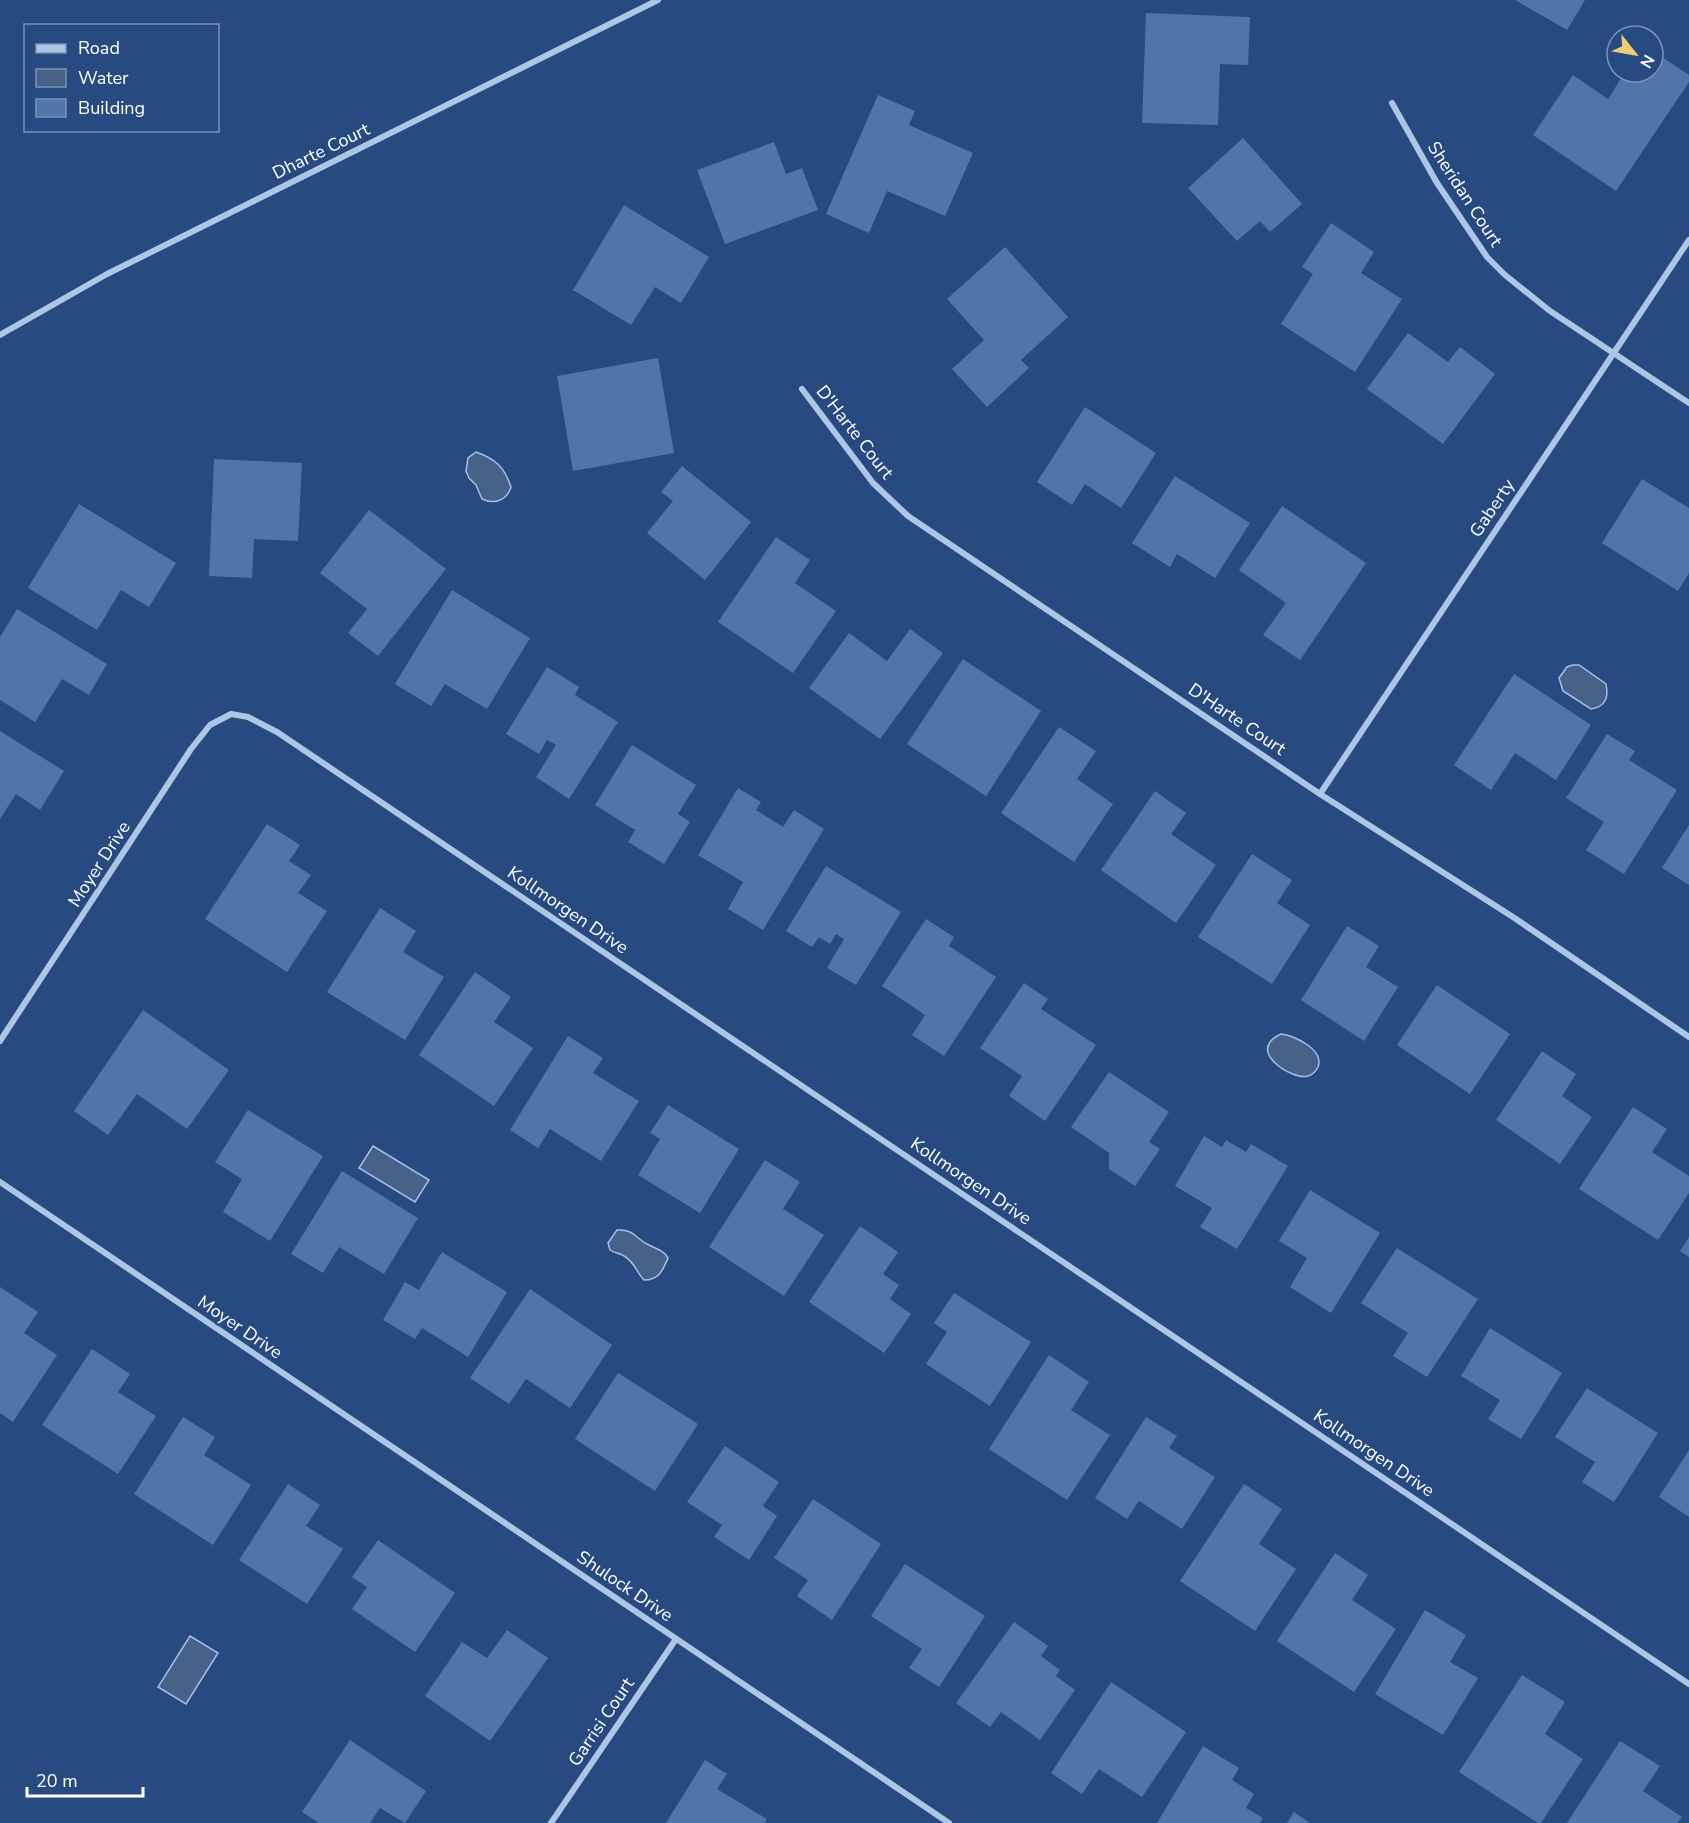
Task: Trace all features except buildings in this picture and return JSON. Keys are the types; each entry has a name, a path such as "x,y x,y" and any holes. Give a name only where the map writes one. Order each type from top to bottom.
{"street":[{"name":"Dharte Court","path":"0,335 107,274 658,0"},
{"name":"Sheridan Court","path":"1392,103 1437,183 1487,257 1530,296 1689,403"},
{"name":"Gaberty","path":"1320,794 1689,240"},
{"name":"D'Harte Court","path":"802,388 873,483 908,516 1320,794 1513,918 1689,1037"},
{"name":"Moyer Drive","path":"0,1041 192,749 210,725 231,714"},
{"name":"Kollmorgen Drive","path":"231,714 248,717 277,732 1689,1684"},
{"name":"Moyer Drive","path":"0,1182 284,1375"},
{"name":"Shulock Drive","path":"284,1375 949,1823"},
{"name":"Garrisi Court","path":"551,1823 676,1639"}],"water":[{"path":"476,452 494,461 505,474 511,487 507,495 500,500 482,499 476,485 469,478 466,471 468,458"},
{"path":"1579,665 1606,684 1607,694 1603,704 1591,709 1563,691 1559,678 1567,667"},
{"path":"1281,1034 1300,1040 1313,1049 1319,1061 1318,1067 1312,1074 1301,1076 1293,1074 1275,1063 1268,1048 1271,1041"},
{"path":"373,1146 429,1180 415,1202 359,1168"},
{"path":"617,1230 631,1232 666,1255 668,1258 657,1276 644,1280 627,1258 610,1250 608,1243"},
{"path":"190,1636 218,1653 186,1704 158,1687"}]}
